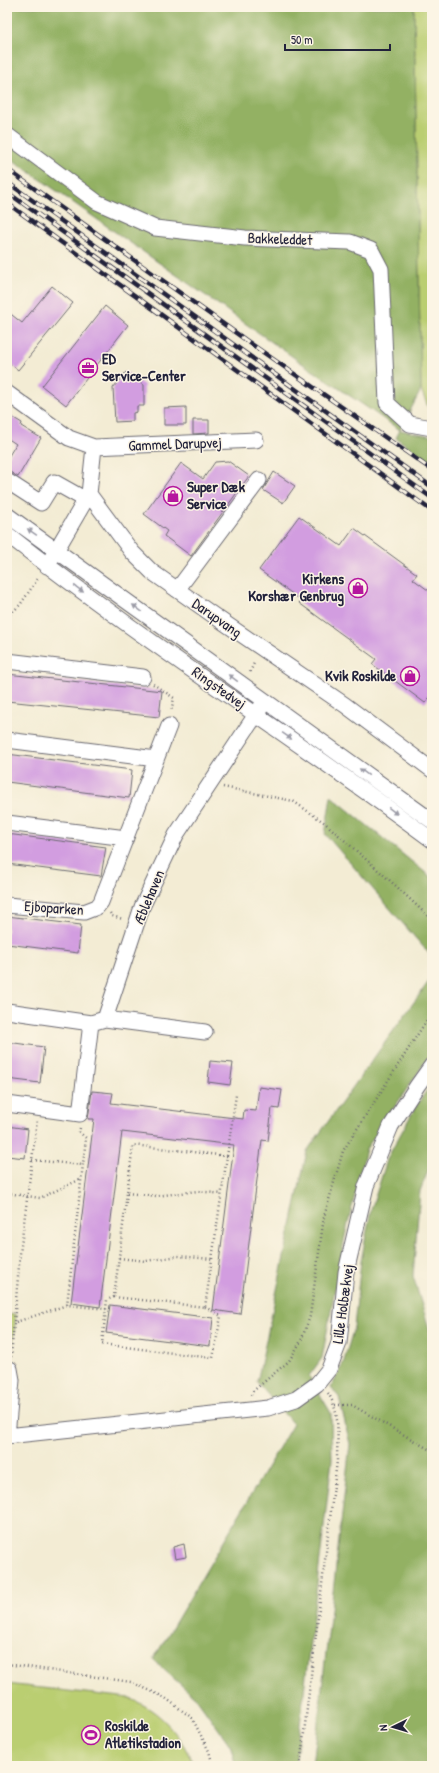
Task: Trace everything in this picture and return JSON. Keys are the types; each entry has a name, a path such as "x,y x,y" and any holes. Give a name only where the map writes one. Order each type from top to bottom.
{"street":[{"name":"Bakkeleddet","path":"7,135 97,202 155,228 245,238 350,242 370,250 381,269 387,403 410,424 432,428"},
{"name":"Gammel Darupvej","path":"7,393 70,438 94,447 256,440"},
{"path":"47,566 87,497 94,447"},
{"path":"7,480 41,503 54,482 87,497"},
{"path":"177,590 259,480"},
{"name":"Darupvang","path":"87,497 132,552 152,572 261,649 345,705 432,770"},
{"name":"Ringstedvej","path":"7,515 432,821"},
{"name":"Ringstedvej","path":"7,534 47,566 353,782 432,840"},
{"path":"7,661 143,678"},
{"name":"Æblehaven","path":"80,1114 98,1021 137,924 142,907 176,835 265,701"},
{"name":"Ejboparken","path":"7,904 84,912 97,907 101,902 169,726"},
{"path":"7,740 156,759"},
{"path":"7,823 126,838"},
{"path":"7,1011 205,1032"},
{"name":"Lille Holbækvej","path":"7,1436 268,1408 296,1399 317,1384 329,1369 339,1343 346,1272 366,1186 391,1126 432,1065"},
{"path":"7,1104 80,1114"},
{"path":"7,1436 12,1380 8,1369"}],"path":[{"path":"7,617 20,605 47,566"},
{"path":"243,685 261,649"},
{"path":"143,678 174,698 169,726"},
{"path":"209,784 293,801 325,823 432,920"},
{"path":"101,902 112,916 137,924"},
{"path":"243,1411 252,1392 289,1361 301,1341 310,1316 324,1218 343,1151 432,1012"},
{"path":"205,1307 236,1095"},
{"path":"8,1369 16,1322 20,1254 39,1108"},
{"path":"67,1305 86,1138 80,1132 80,1114"},
{"path":"114,1297 133,1145 227,1156"},
{"path":"32,1160 83,1165"},
{"path":"7,1193 40,1198 82,1179"},
{"path":"127,1193 156,1196 198,1191 222,1194"},
{"path":"119,1258 146,1261 178,1256 212,1259"},
{"path":"114,1297 205,1307 221,1316 213,1358 102,1344 107,1300 114,1297"},
{"path":"16,1322 67,1305 106,1309"},
{"path":"300,1766 337,1461 338,1422 335,1405 328,1394 317,1384"},
{"path":"335,1405 352,1405 432,1451"},
{"path":"7,1664 131,1682 164,1697 192,1718 210,1751 213,1766"}],"green space":[{"path":"7,7 414,7 421,390 400,430 303,364 7,156"},
{"path":"414,7 432,7 432,416 421,390"},
{"path":"400,430 432,436 432,463 396,438"},
{"path":"331,796 432,878 432,957 325,834"},
{"path":"432,977 432,1052 366,1149 345,1236 322,1358 309,1376 331,1413 332,1460 295,1766 236,1766 230,1745 197,1699 153,1660 293,1424 257,1382 307,1151"},
{"path":"432,1083 432,1161 420,1191 413,1276 432,1338 432,1766 313,1766 350,1444 339,1397 331,1388 344,1361 354,1327 361,1261 371,1210 388,1157 416,1106"},
{"path":"7,1314 16,1315 7,1395"},
{"name":"Roskilde Atletikstadion","path":"7,1684 129,1698 151,1710 169,1725 183,1744 194,1766 7,1766"}],"building":[{"path":"52,286 73,303 18,370 7,361 7,311 22,323"},
{"path":"105,306 128,325 66,405 42,386"},
{"path":"126,372 144,385 144,406 137,406 137,412 133,413 133,421 115,422 113,388"},
{"path":"186,407 186,425 164,425 164,408"},
{"path":"7,414 22,423 21,426 41,438 18,477 7,470 7,459 16,444 7,438"},
{"path":"193,420 209,420 209,433 193,434"},
{"path":"228,461 249,476 191,556 164,536 167,531 144,514 181,463 203,479 215,462"},
{"path":"274,472 295,486 283,503 263,490"},
{"path":"299,516 341,546 354,528 417,574 413,579 432,593 432,694 425,703 372,664 376,659 299,603 301,600 259,570"},
{"path":"7,674 162,691 159,717 7,701"},
{"path":"7,754 132,770 129,798 7,782"},
{"path":"7,834 106,847 101,876 7,864"},
{"path":"7,916 81,925 78,953 7,944"},
{"path":"7,1042 44,1047 40,1083 7,1079"},
{"path":"210,1061 233,1063 230,1085 208,1082"},
{"path":"259,1087 282,1090 279,1109 272,1108 268,1141 262,1140 240,1314 213,1310 234,1145 122,1132 100,1307 71,1303 94,1119 88,1119 92,1091 113,1093 111,1103 243,1119 244,1110 256,1111"},
{"path":"7,1126 28,1129 25,1158 7,1156"},
{"path":"110,1305 213,1318 210,1346 106,1333"},
{"path":"184,1544 186,1557 175,1559 173,1547"}],"railway":[{"path":"7,169 250,343 432,470"},
{"path":"7,182 432,487"},
{"path":"7,192 432,498"},
{"path":"7,203 432,511"}],"place":[{"name":"ED Service-Center","path":"88,368"},
{"name":"Super Dæk Service","path":"173,496"},
{"name":"Kirkens Korshær Genbrug","path":"358,588"},
{"name":"Kvik Roskilde","path":"410,676"},
{"name":"Roskilde Atletikstadion","path":"91,1735"}]}
